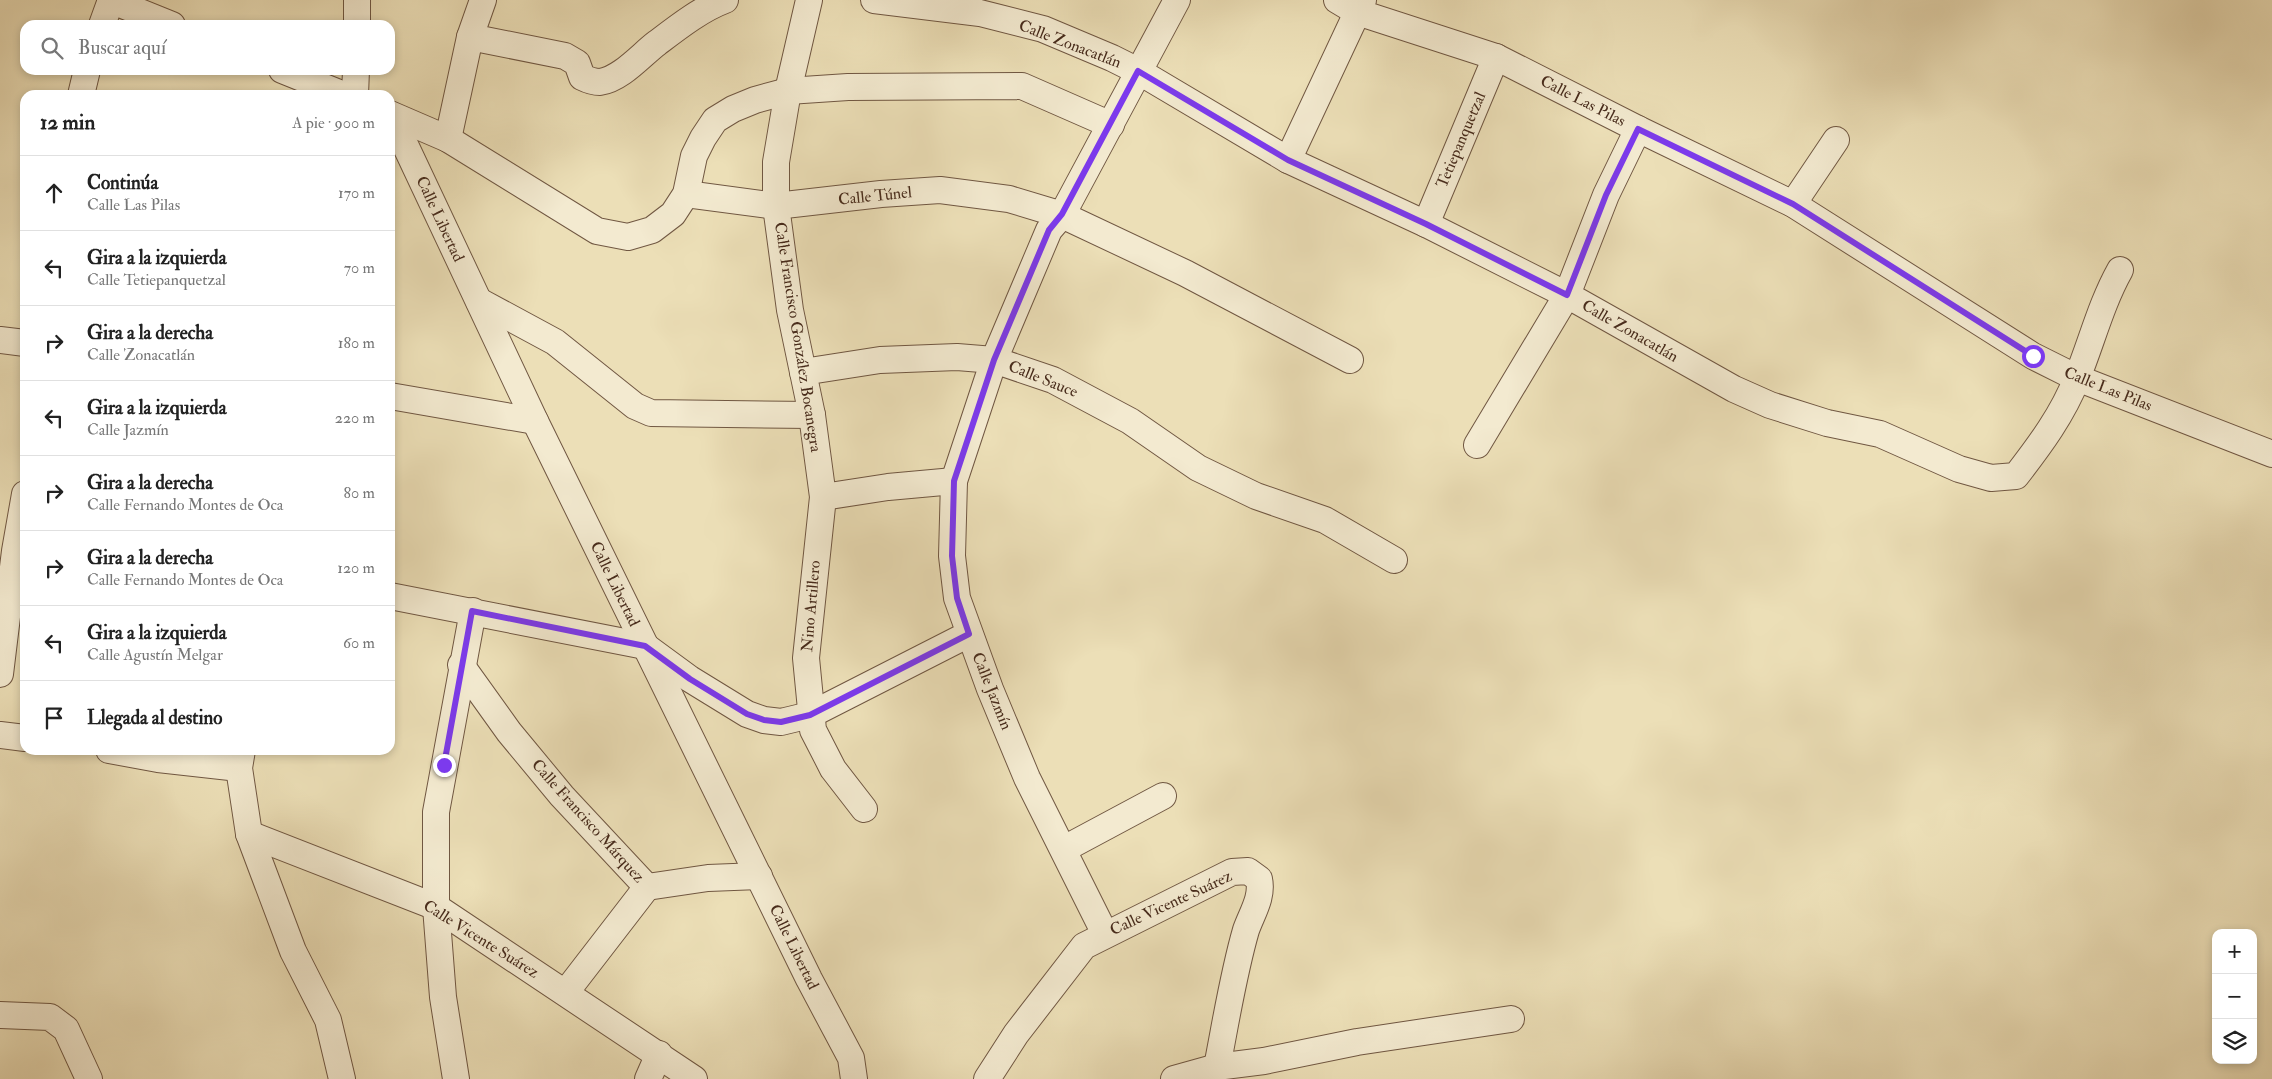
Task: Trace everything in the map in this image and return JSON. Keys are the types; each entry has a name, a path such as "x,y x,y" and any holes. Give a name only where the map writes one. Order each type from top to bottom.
{"street":[{"path":"104,20 111,0 160,20"},
{"path":"357,0 357,20"},
{"path":"448,139 470,37 483,0"},
{"path":"470,37 565,56 577,63 582,77 589,81 601,82 619,73 658,42 710,6 726,0"},
{"name":"Calle Francisco González Bocanegra","path":"809,0 788,91 776,162 776,206 790,310 812,415 823,498"},
{"name":"Calle Zonacatlán","path":"874,0 980,13 1034,27 1112,58 1138,71 1288,160 1426,224 1567,295 1734,389 1770,405 1827,423 1880,434 1960,469 1991,478 2016,476 2039,446 2061,412 2077,378"},
{"name":"Calle Jazmín","path":"1105,934 1027,778 969,634 957,598 952,556 954,481 994,360 1049,230 1062,214 1177,0"},
{"path":"1288,160 1352,4"},
{"name":"Calle Las Pilas","path":"1352,4 1496,57 1638,129 1793,204 2033,356 2077,378 2272,454"},
{"name":"Tetiepanquetzal","path":"1426,224 1496,57"},
{"path":"82,90 86,75"},
{"path":"294,75 332,90"},
{"path":"355,90 356,75"},
{"path":"395,116 448,139 597,231 628,237 652,230 673,214 686,194 694,156 715,120 733,109 754,100 788,91 848,87 1022,86 1111,125"},
{"name":"Calle Libertad","path":"395,125 535,421 759,876 851,1058 854,1079"},
{"path":"1477,445 1567,295 1606,195 1638,129"},
{"path":"1793,204 1836,140"},
{"name":"Calle Túnel","path":"686,194 776,206 940,190 1010,199 1062,214 1184,274 1350,360"},
{"path":"2077,378 2106,296 2120,270"},
{"path":"479,301 555,342 635,406 651,413 812,415"},
{"path":"0,340 20,342"},
{"name":"Calle Sauce","path":"803,372 880,360 957,357 994,360 1053,380 1130,421 1198,468 1256,496 1325,520 1394,560"},
{"path":"395,397 535,421"},
{"path":"823,498 888,487 954,481"},
{"name":"Nino Artillero","path":"823,498 806,658 810,715 813,730 833,769 864,809"},
{"path":"0,674 13,550 20,517"},
{"path":"395,597 645,646 690,679 747,714 764,720 781,722 810,715 969,634"},
{"path":"456,1079 443,997 436,907 436,812 472,611"},
{"name":"Calle Francisco Márquez","path":"461,665 509,732 562,796 647,887 708,878 759,876"},
{"path":"0,735 20,737"},
{"path":"136,755 158,759 240,759 249,834 293,951 328,1020 342,1079"},
{"path":"1064,849 1163,796"},
{"name":"Calle Vicente Suárez","path":"249,834 436,907 694,1079"},
{"name":"Calle Vicente Suárez","path":"987,1079 1016,1034 1084,946 1105,934 1160,910 1232,872 1248,871 1260,879 1261,890 1246,931 1228,1010 1218,1067"},
{"path":"566,992 647,887"},
{"path":"0,1016 50,1017 66,1029 89,1079"},
{"path":"1174,1079 1218,1067 1264,1061 1357,1042 1511,1019"},
{"path":"648,1079 659,1054"}],"route":[{"path":"444,765 472,611 645,646 690,679 747,714 764,720 781,722 810,715 969,634 957,598 952,556 954,481 994,360 1049,230 1062,214 1111,125 1138,71 1288,160 1426,224 1567,295 1606,195 1638,129 1793,204 2033,356"}]}
